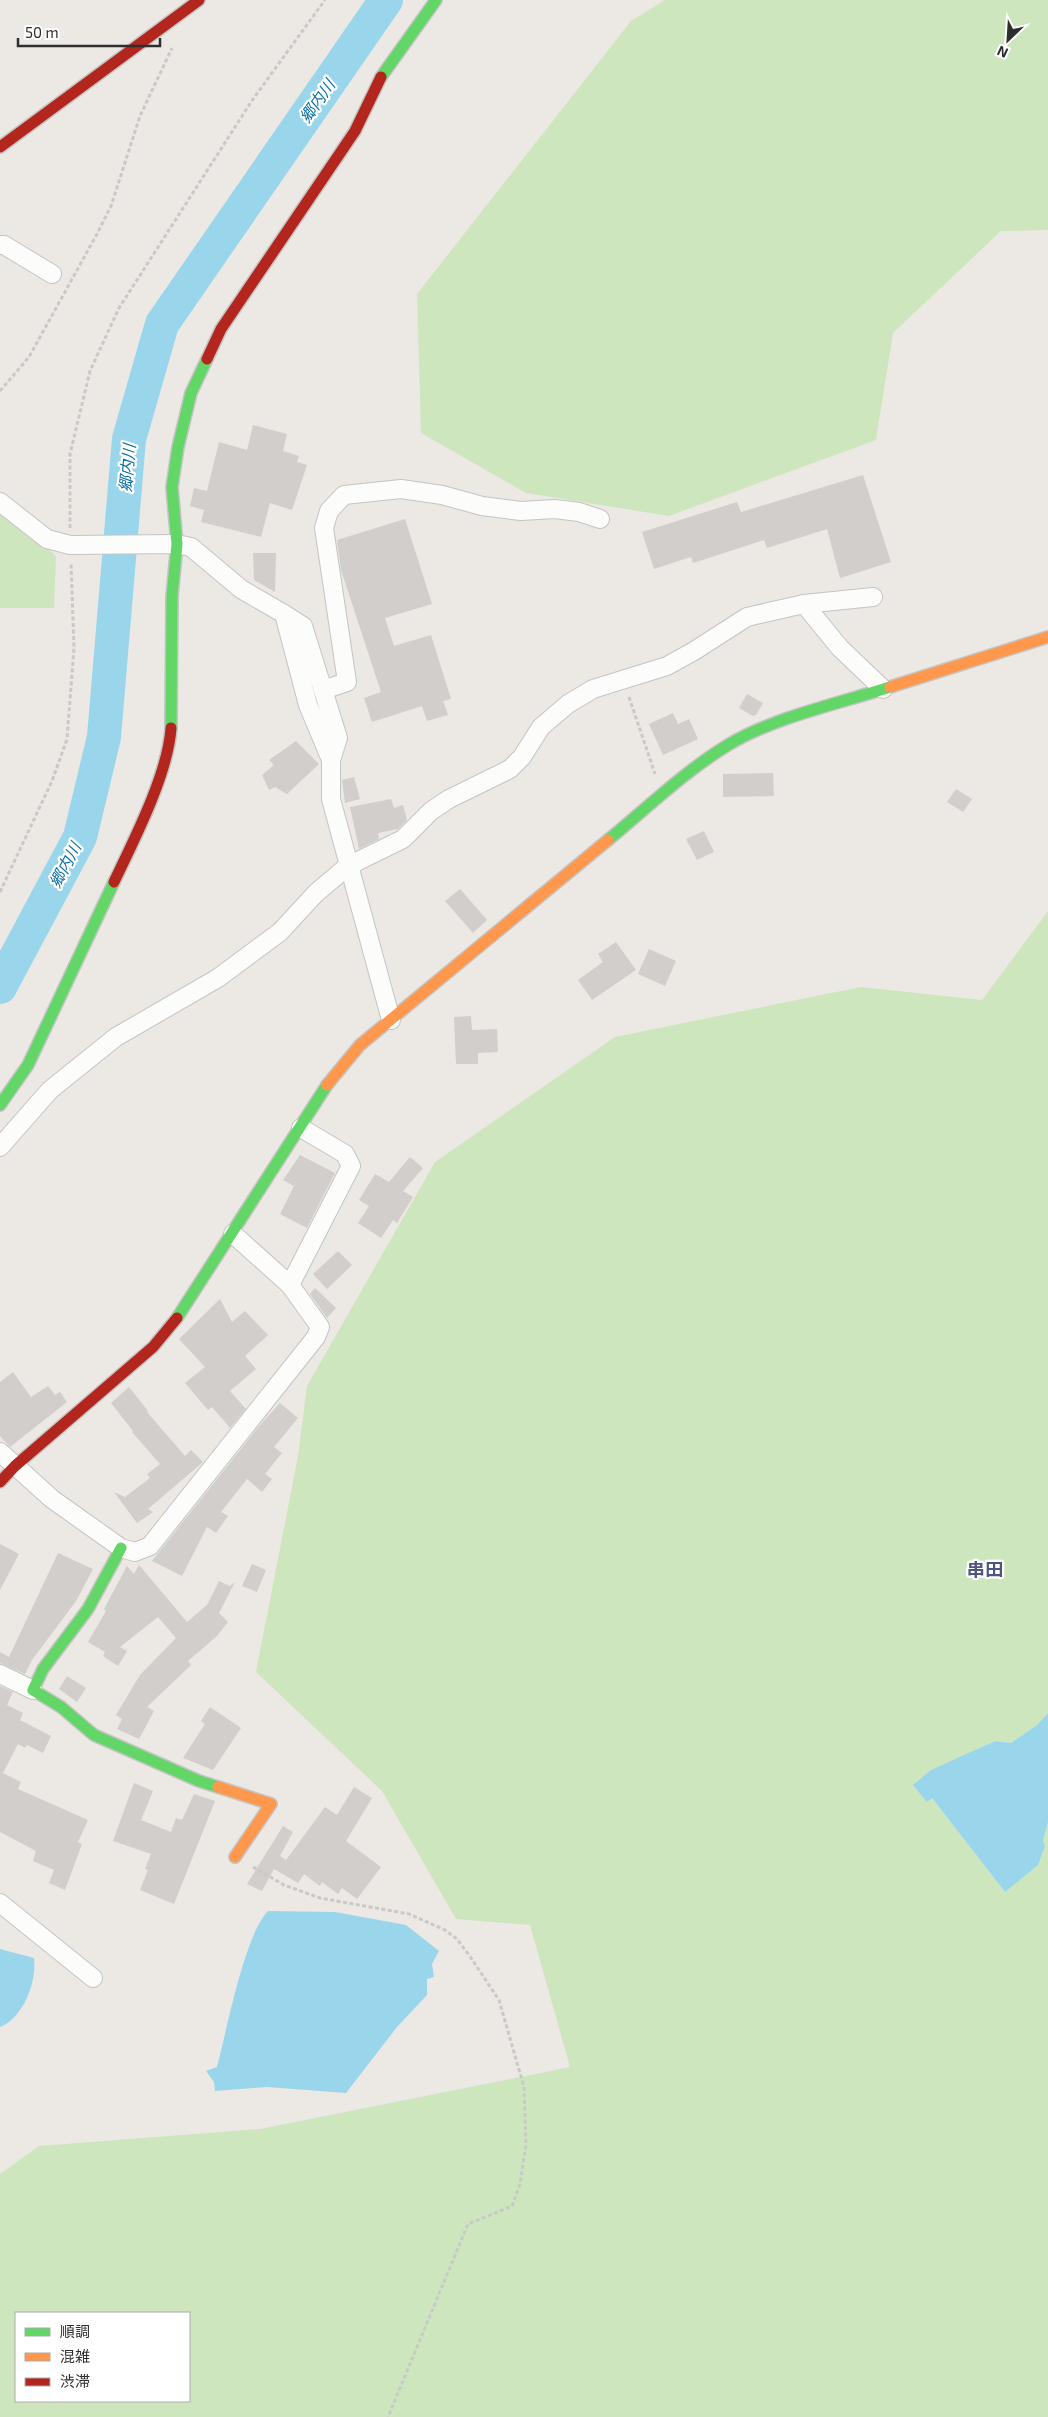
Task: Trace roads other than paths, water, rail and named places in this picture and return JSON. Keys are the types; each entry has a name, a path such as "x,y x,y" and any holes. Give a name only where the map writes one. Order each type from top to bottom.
{"street":[{"path":"0,147 199,0"},
{"path":"0,1106 28,1066 142,822 162,769 170,735 173,705 172,487 178,447 191,393 221,329 355,131 378,82 436,0"},
{"path":"0,245 4,245 52,274"},
{"path":"323,690 347,682 324,528 329,511 344,495 401,489 442,495 482,506 521,511 555,509 579,512 600,520"},
{"path":"0,502 47,539 70,545 173,544 191,547 241,589 304,626 338,738 331,760 331,799 391,1020"},
{"path":"0,1147 50,1090 116,1037 218,978 280,932 316,893 348,866 403,839 431,811 449,799 510,769 522,757 541,727 568,704 593,689 667,666 694,652 747,618 804,604 873,597"},
{"path":"804,604 840,648 883,689"},
{"path":"284,614 308,705 331,760"},
{"path":"0,1482 15,1466 153,1348 176,1320 335,1074 360,1045 706,759 758,729 1048,637"},
{"path":"290,1285 350,1166 345,1154 301,1128"},
{"path":"0,1452 52,1499 121,1548 135,1552 150,1546 316,1337 320,1327 290,1285 233,1234"},
{"path":"33,1690 43,1669 88,1610 121,1548"},
{"path":"0,1674 33,1690 61,1707 94,1735 199,1781 271,1804 235,1857"},
{"path":"0,1903 93,1978"}],"water":[{"path":"1048,1713 1048,1822 1043,1841 1045,1846 1038,1865 1005,1892 932,1798 927,1802 913,1785 931,1770 995,1741 1011,1743 1037,1725"},
{"path":"268,1911 335,1912 406,1925 439,1951 432,1964 434,1977 427,1979 427,1995 397,2027 346,2093 267,2087 215,2091 214,2082 206,2071 217,2067 244,1962 259,1923"},
{"path":"0,1949 34,1958 34,1967 31,1988 22,2008 0,2027"}],"waterway":[{"name":"郷内川","path":"0,987 80,837 104,737 129,439 162,324 386,0"}],"district":[{"name":"串田","path":"985,1570"}]}
